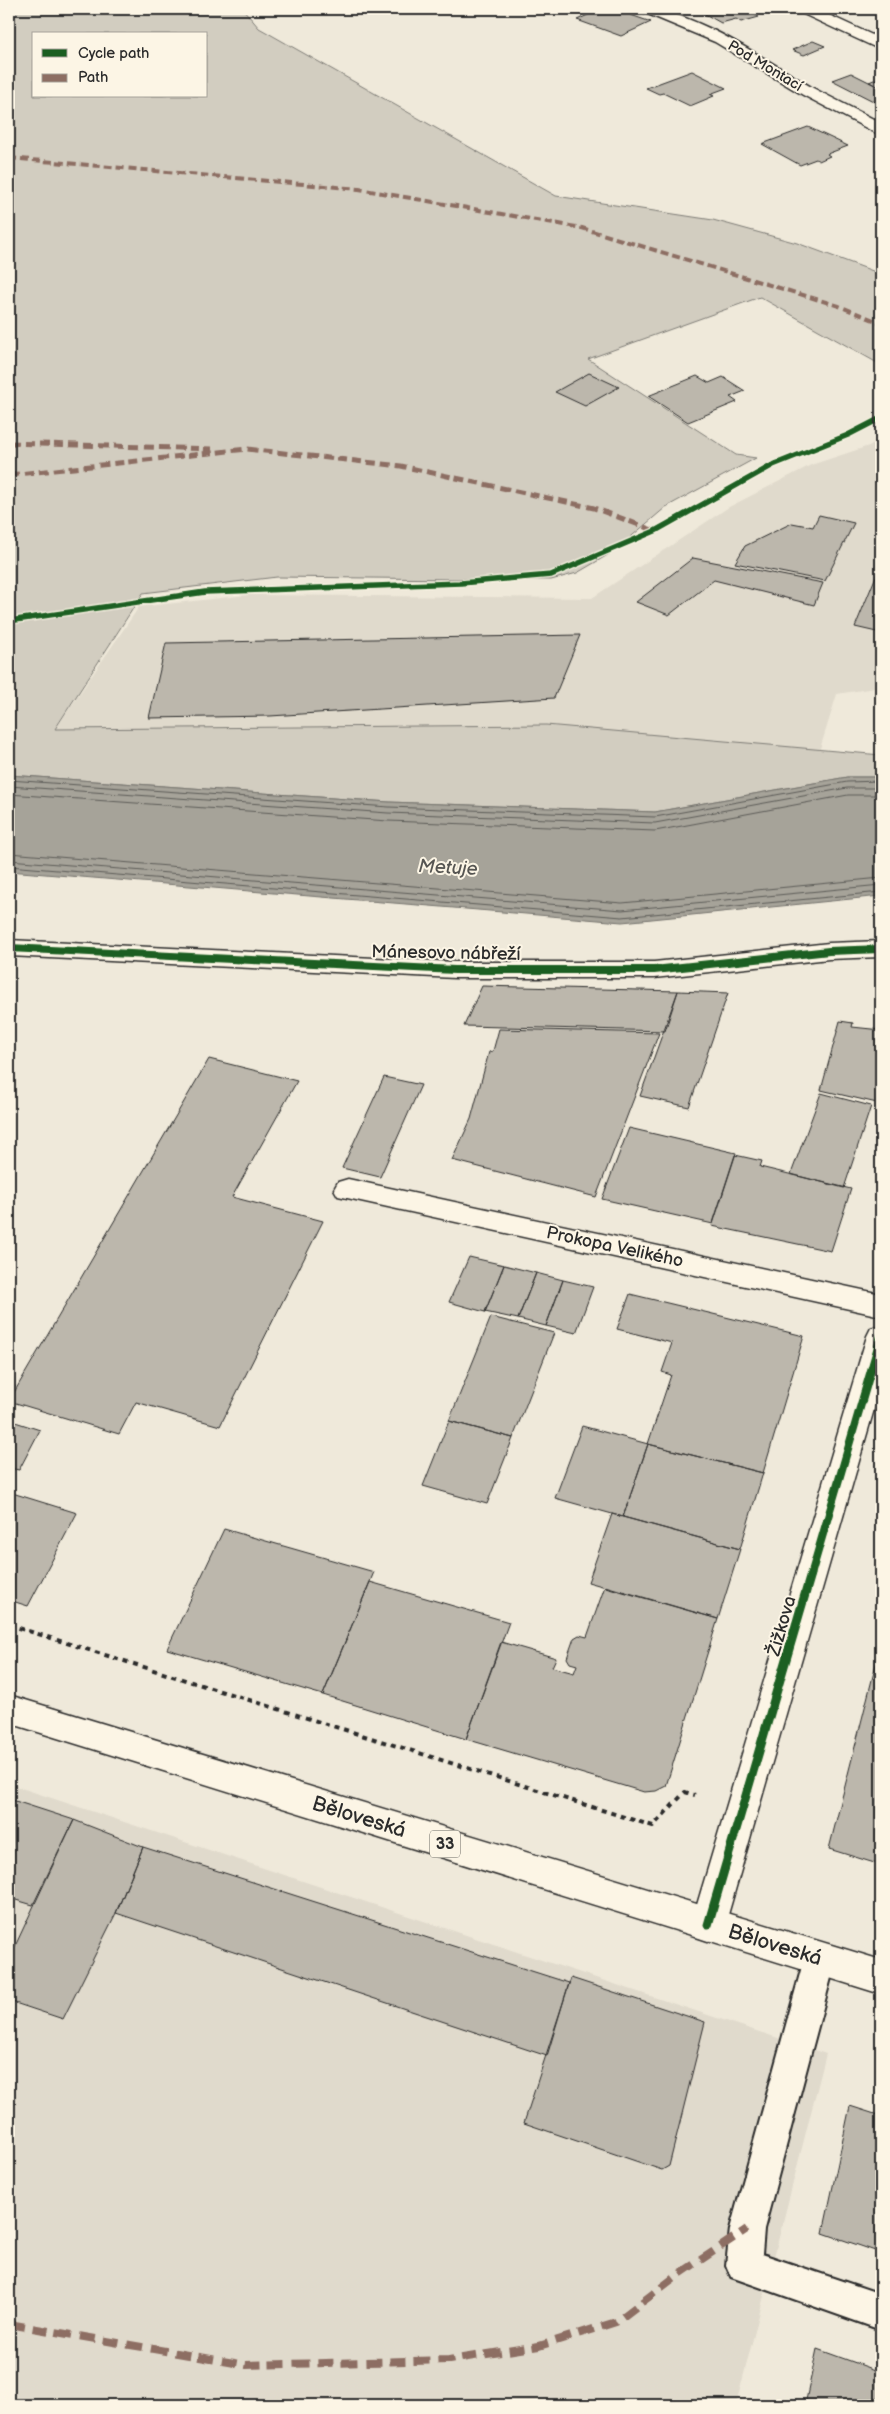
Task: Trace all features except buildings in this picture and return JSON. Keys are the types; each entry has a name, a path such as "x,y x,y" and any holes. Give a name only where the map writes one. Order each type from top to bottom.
{"street":[{"name":"Pod Montací","path":"648,9 720,39 809,92 880,129"},
{"path":"804,9 881,45"},
{"name":"Mánesovo nábřeží","path":"9,948 455,970 654,970 829,951 881,949"},
{"name":"Prokopa Velikého","path":"348,1189 881,1305"},
{"name":"Žižkova","path":"708,1925 881,1336"},
{"name":"Běloveská","path":"9,1709 881,1977"}],"lane":[{"path":"820,1959 747,2229 743,2264 881,2312"}],"path":[{"path":"9,1625 529,1789 653,1826 685,1792"}],"shaded area":[{"path":"9,9 243,9 259,28 556,196 713,220 797,243 881,274 881,365 760,297 588,359 736,455 756,458 666,507 613,552 577,573 551,580 277,577 143,593 55,729 546,725 881,755 881,777 847,777 655,812 389,802 9,775"},
{"path":"881,442 881,687 837,694 815,765 23,776 139,607 248,595 592,598 729,507 811,465"},
{"path":"9,1784 826,2054 736,2405 9,2405"}],"water":[{"name":"Metuje","path":"9,775 389,802 655,812 847,777 881,777 881,896 622,922 9,871"}],"marked path":[{"path":"9,158 359,189 582,228 839,306 881,323"},
{"path":"9,443 212,449"},
{"path":"9,475 247,449 401,466 594,508 655,531"},
{"path":"9,2324 246,2365 449,2360 539,2346 616,2322 675,2277 747,2229"}],"cycle path":[{"path":"9,621 205,592 461,583 551,575 655,531 773,465 848,435 881,418"},
{"path":"9,948 455,970 654,970 829,951 881,949"},
{"path":"708,1925 881,1336"}]}
